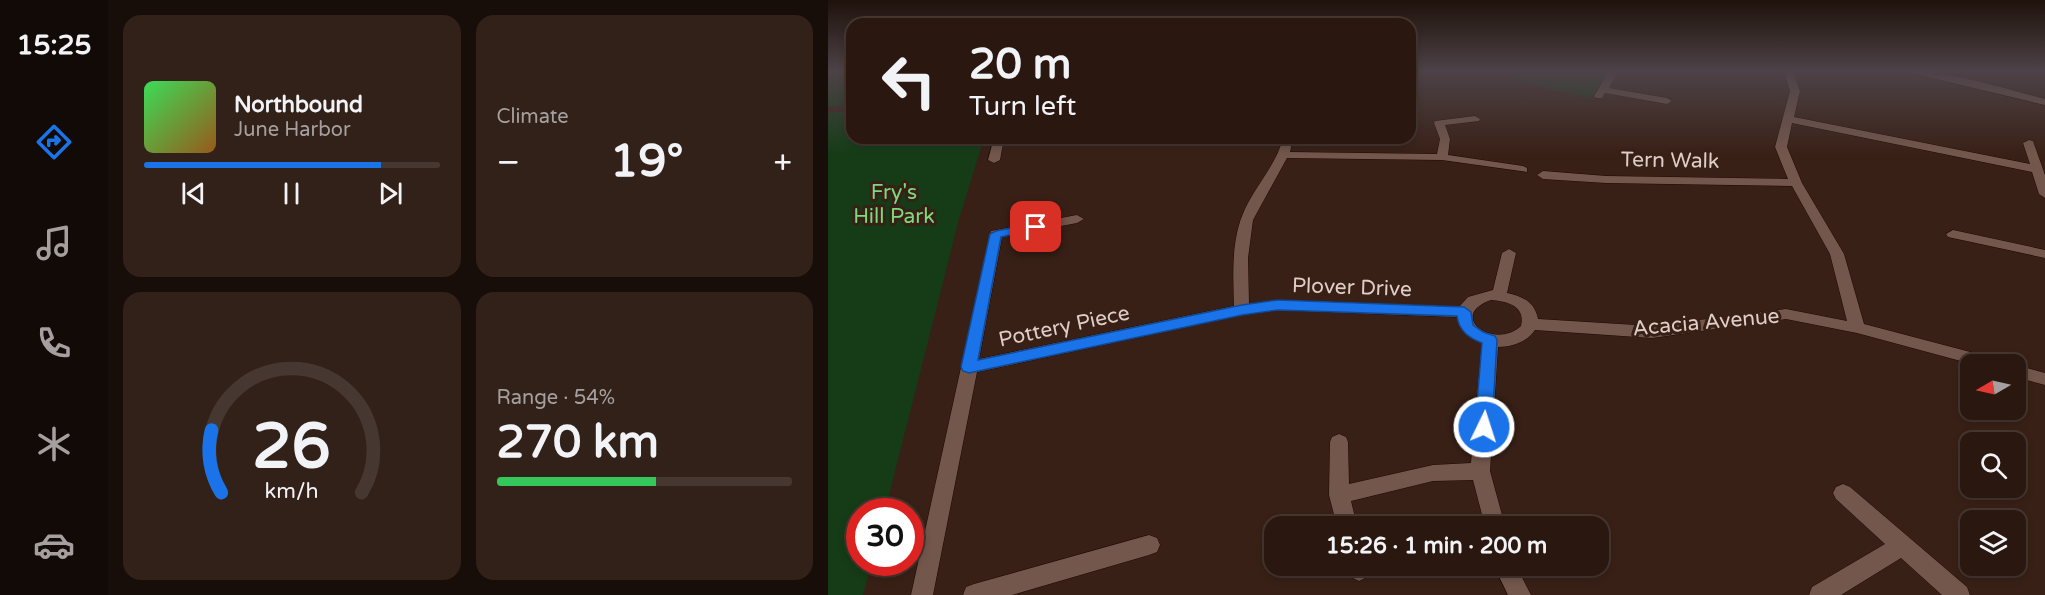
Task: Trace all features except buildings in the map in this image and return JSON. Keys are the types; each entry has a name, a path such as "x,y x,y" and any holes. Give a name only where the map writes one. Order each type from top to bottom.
{"street":[{"path":"1649,99 1668,101"},
{"path":"1793,99 1781,147 1796,183 1837,254 1857,328"},
{"path":"1442,157 1445,140 1439,123 1475,119"},
{"path":"1788,119 2037,169"},
{"path":"2030,143 2045,194"},
{"path":"994,160 998,144"},
{"path":"1242,310 1240,240 1252,209 1285,155 1287,144"},
{"path":"1285,155 1442,157 1523,170"},
{"name":"Tern Walk","path":"1543,175 1646,182 1721,180 1796,183"},
{"name":"Pottery Piece","path":"1077,219 996,234 969,367 1242,310"},
{"path":"1953,234 2045,254"},
{"path":"1499,296 1509,253"},
{"path":"1499,296 1511,298 1525,307 1530,324 1528,329 1516,338 1490,340 1478,336 1467,328 1464,312 1475,300 1499,296"},
{"name":"Plover Drive","path":"1242,310 1278,305 1464,312"},
{"name":"Acacia Avenue","path":"1530,324 1652,332 1786,314 1857,328 1960,355"},
{"path":"1490,340 1480,471 1492,516"},
{"path":"922,595 969,367"},
{"path":"2026,374 2045,379"},
{"path":"1339,442 1339,495 1344,516"},
{"path":"1339,495 1433,473 1480,471"},
{"path":"1843,493 1959,595"},
{"path":"974,595 1149,545"},
{"path":"1820,595 1902,545"},
{"path":"1509,576 1520,595"}],"green space":[{"path":"828,99 846,99 846,105 828,107"},
{"name":"Fry's Hill Park","path":"846,111 846,144 982,144 959,219 888,498 846,498 846,576 868,576 863,595 828,595 828,113"}],"route":[{"path":"1036,227 996,234 969,367 1242,310 1278,305 1464,312 1467,328 1478,336 1490,340 1484,427"}]}
